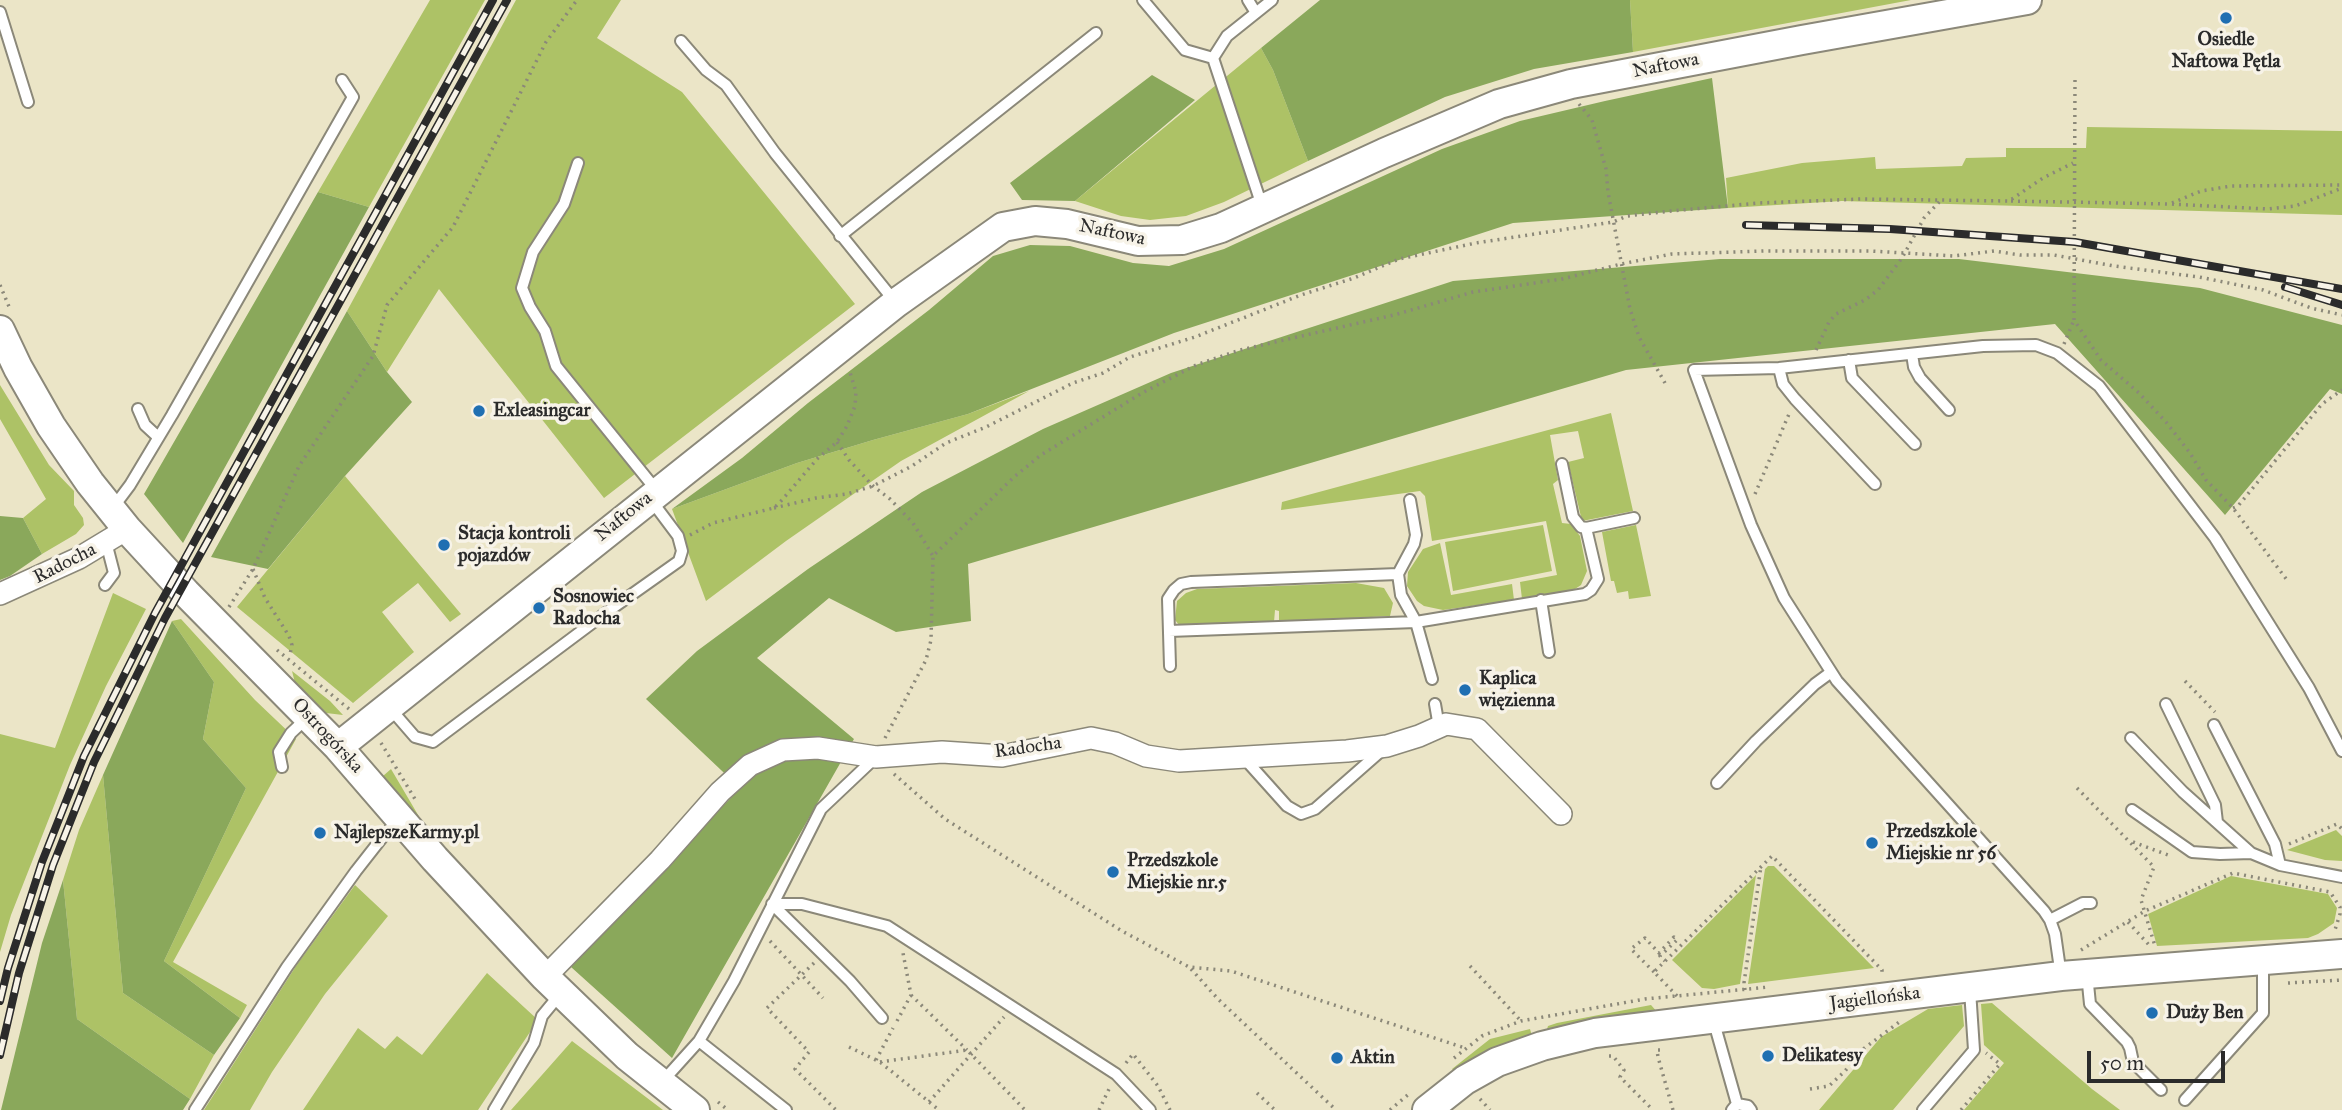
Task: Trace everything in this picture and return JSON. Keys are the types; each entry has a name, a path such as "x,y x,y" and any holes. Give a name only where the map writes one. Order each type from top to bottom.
{"street":[{"name":"Naftowa","path":"338,747 896,303 1003,227 1035,221 1067,224 1138,242 1182,240 1221,228 1499,104 1571,84 2027,0"},
{"name":"Ostrogórska","path":"0,330 51,426 115,527 186,593 338,747 411,814 435,859 553,985 609,1040 661,1084 704,1104"},
{"name":"Radocha","path":"0,594 29,582 115,527"},
{"name":"Radocha","path":"553,985 720,792 750,765 783,750 818,748 876,757 942,752 1002,755 1091,738 1115,743 1146,756 1179,761 1347,751 1387,746 1446,724 1478,729 1561,814"},
{"name":"Jagiellońska","path":"1427,1110 1465,1080 1497,1062 1542,1046 1709,1007 1970,987 2076,967 2263,960 2338,944"}],"lane":[{"path":"1143,0 1185,50 1213,58"},
{"path":"1248,0 1256,13"},
{"path":"1213,58 1227,36 1272,0"},
{"path":"0,12 28,102"},
{"path":"840,236 1096,33"},
{"path":"681,41 705,70 726,85 775,153 896,303"},
{"path":"1213,58 1263,209"},
{"path":"105,586 114,573 115,527 130,485 352,97 342,80"},
{"path":"389,707 415,737 433,742 678,561 682,551 678,536 653,494 556,366 545,331 522,288 533,252 564,204 578,163"},
{"path":"2161,1090 2133,1062 2127,1042 2090,1004 2076,967 2055,934 2050,920 1830,673 1784,598 1751,525 1694,370 1779,368 1983,346 2036,345 2057,353 2099,386 2215,538 2309,688 2341,745"},
{"path":"1913,354 1914,367 1920,378 1949,410"},
{"path":"1849,360 1852,378 1915,444"},
{"path":"1779,368 1783,384 1795,399 1875,484"},
{"path":"138,409 145,425 159,437"},
{"path":"1562,464 1573,517 1581,527 1634,518"},
{"path":"1410,500 1416,535 1398,574 1401,595 1416,622 1432,679"},
{"path":"1169,631 1416,622 1585,594 1598,579 1587,528"},
{"path":"1170,666 1168,598 1181,584 1398,574"},
{"path":"1541,600 1549,652"},
{"path":"1717,783 1756,741 1830,673"},
{"path":"1436,704 1439,727"},
{"path":"2166,704 2214,805 2217,821"},
{"path":"282,767 279,752 291,733 308,717"},
{"path":"2218,724 2275,844 2280,865"},
{"path":"2130,738 2183,792 2252,853 2280,865 2342,877"},
{"path":"1244,758 1287,806 1301,814 1315,809 1387,746"},
{"path":"661,1084 699,1041 734,981 821,809 876,757"},
{"path":"2132,810 2192,852 2252,853"},
{"path":"195,1110 287,967 356,871 385,834 411,814"},
{"path":"2050,920 2083,902 2091,903"},
{"path":"772,904 802,904 887,926 1116,1074 1150,1110"},
{"path":"772,904 850,981 882,1018"},
{"path":"2185,1100 2259,1020 2264,1006 2263,960"},
{"path":"494,1110 534,1043 553,985"},
{"path":"1923,1110 1974,1050 1970,987"},
{"path":"1709,1007 1734,1107 1748,1107 1751,1110"},
{"path":"699,1041 786,1110"}],"path":[{"path":"236,614 228,608 253,569 299,466 373,356 387,305 453,227 546,42 577,0"},
{"path":"2057,353 2066,342 2074,320 2075,80"},
{"path":"1575,94 1592,120 1606,169 1621,264 1639,337 1665,383"},
{"path":"2009,201 2043,178 2073,163"},
{"path":"2170,204 2200,191 2231,186 2342,186"},
{"path":"678,536 691,535 713,523 873,486 912,466 946,443 986,427 1073,383 1103,373 1130,356 1195,337 1399,260 1476,243 1613,222 1627,216 1759,203 1942,199 2281,208 2295,206 2342,186"},
{"path":"1810,365 1829,323 1836,314 1866,300 1878,290 1891,275 1924,218 1942,199"},
{"path":"933,555 1014,477 1041,455 1132,399 1196,365 1240,350 1394,315 1473,292 1562,279 1672,254 1903,253 1954,256 1994,251 2020,255 2054,255 2199,277 2263,290 2311,308 2342,315"},
{"path":"2074,320 2101,360 2157,412 2190,453 2206,480 2232,508 2287,580"},
{"path":"774,508 817,459 837,442 847,426 855,405 856,393 846,362"},
{"path":"2232,508 2238,506 2322,404 2342,390"},
{"path":"1755,495 1795,399"},
{"path":"837,442 849,460 873,486 913,523 933,555 932,629 926,660 876,757 945,819 1122,932 1189,967 1218,999 1336,1110"},
{"path":"253,569 265,598 289,636 292,645 290,654"},
{"path":"268,642 338,700 384,747 411,814"},
{"path":"2185,681 2214,710 2218,724"},
{"path":"2077,788 2154,867 2141,900 2157,952 2128,922"},
{"path":"2286,845 2337,824 2342,829"},
{"path":"1654,972 1772,856 1882,970 1882,974"},
{"path":"1745,989 1761,866"},
{"path":"2076,967 2128,922 2145,911 2233,873 2330,892 2340,906 2338,944"},
{"path":"760,929 823,998"},
{"path":"900,934 911,995 1025,1110"},
{"path":"1665,961 1660,956 1677,940 1674,937 1659,953 1645,938 1632,949 1677,996"},
{"path":"822,954 767,1008 809,1052 795,1069 836,1110"},
{"path":"1470,966 1521,1021"},
{"path":"1189,967 1231,971 1465,1048"},
{"path":"878,1061 911,995"},
{"path":"1645,999 1677,996 1709,1007"},
{"path":"929,1102 1013,1007"},
{"path":"1810,1089 1829,1086 1872,1040 1911,1013"},
{"path":"849,1047 878,1061 939,1110"},
{"path":"1670,1049 1657,1050 1673,1110"},
{"path":"878,1061 967,1050"},
{"path":"1133,1054 1158,1086 1170,1110"},
{"path":"1613,1056 1625,1070 1620,1077 1653,1110"},
{"path":"1257,1093 1275,1110"},
{"path":"1475,1094 1490,1110"},
{"path":"704,1104 728,1110"}],"green space":[{"path":"430,0 485,0 369,207 318,192"},
{"path":"516,0 621,0 597,38 682,92 855,304 604,498 439,289 387,372 347,311"},
{"path":"1320,0 1630,0 1633,52 1534,69 1445,97 1308,161 1273,70 1261,48"},
{"path":"1630,0 1911,0 1633,52"},
{"path":"1261,48 1273,70 1308,161 1224,202 1186,216 1150,220 1121,216 1075,201"},
{"path":"1152,75 1195,100 1075,201 1022,200 1010,183"},
{"path":"1712,78 1728,208 1513,223 1174,333 968,414 797,463 672,509 742,458 993,256 1030,245 1070,246 1133,263 1169,266 1224,249 1442,149 1520,121"},
{"path":"2087,127 2342,131 2342,215 1842,201 1728,208 1726,178 1802,163 1875,157 1876,169 1962,166 1966,158 2006,157 2006,148 2086,148"},
{"path":"318,192 369,207 183,543 144,494"},
{"path":"1720,259 1959,259 2200,288 2342,325 2342,394 2330,389 2225,515 2055,324 1626,370 968,564 971,621 896,632 829,598 757,658 854,739 672,1058 571,967 740,788 646,699 697,651 808,569 922,492 1043,429 1171,373 1453,281"},
{"path":"347,311 387,372 412,402 345,476 268,569 211,557"},
{"path":"0,385 49,465 74,491 74,505 83,518 84,525 76,534 42,554 23,518 46,499 0,419"},
{"path":"1029,391 901,461 706,601 672,509 797,463 968,414"},
{"path":"1611,413 1633,511 1582,521 1568,462 1584,458 1578,431 1550,435 1558,480 1553,484 1562,523 1571,524 1580,536 1587,571 1581,585 1572,591 1522,599 1520,582 1557,575 1546,521 1432,541 1425,496 1420,491 1281,510 1282,502"},
{"path":"345,476 461,614 450,622 418,583 382,612 414,652 353,703 237,607"},
{"path":"0,516 23,518 42,554 0,580"},
{"path":"1543,525 1552,571 1453,591 1445,542"},
{"path":"1636,525 1651,596 1629,599 1628,591 1617,593 1614,581 1611,581 1602,532"},
{"path":"1440,543 1451,595 1512,584 1514,600 1443,610 1424,606 1417,601 1407,586 1408,572 1423,549"},
{"path":"1356,583 1384,588 1393,603 1390,616 1279,622 1279,611 1275,610 1274,622 1180,626 1175,620 1177,601 1186,593 1197,589"},
{"path":"113,593 146,609 106,686 70,765 11,915 0,952 0,734 55,748"},
{"path":"181,619 255,700 296,739 173,962 247,1005 240,1018 164,961 246,788 203,739 214,682 172,621"},
{"path":"172,621 214,682 203,739 246,788 164,961 240,1018 214,1055 123,993 103,775"},
{"path":"292,671 330,701 343,715 326,713 318,708 295,683"},
{"path":"391,769 434,842 383,776"},
{"path":"103,775 123,993 214,1055 190,1099 77,1019 63,880 79,830"},
{"path":"2336,830 2342,836 2342,861 2325,860 2287,850"},
{"path":"1774,866 1874,968 1748,984 1765,869"},
{"path":"1756,875 1740,984 1714,989 1702,988 1672,960"},
{"path":"2231,876 2328,894 2337,908 2334,923 2308,938 2157,946 2148,914"},
{"path":"63,880 77,1019 190,1099 183,1110 1,1110 42,943"},
{"path":"355,885 388,916 325,994 272,1072 250,1110 204,1110 296,966"},
{"path":"487,973 538,1020 478,1110 303,1110 358,1028 385,1049 397,1036 422,1055"},
{"path":"1992,1003 2120,1110 1964,1110 2004,1063 1984,1045 1981,1004"},
{"path":"1651,1005 1658,1013 1546,1032 1548,1026 1557,1023"},
{"path":"1962,1005 1964,1026 1893,1110 1819,1110 1881,1037 1928,1009"},
{"path":"1530,1029 1532,1036 1457,1074 1452,1069 1490,1039"},
{"path":"572,1041 663,1110 511,1110"}],"railway":[{"path":"0,1001 42,862 84,756 155,613 493,0"},
{"path":"0,1055 19,973 53,865 94,762 165,618 507,0"},
{"path":"1746,225 1890,229 2075,242 2342,289"},
{"path":"2285,287 2342,305"}],"place":[{"name":"Osiedle Naftowa Pętla","path":"2226,18"},
{"name":"Exleasingcar","path":"479,411"},
{"name":"Stacja kontroli pojazdów","path":"444,545"},
{"name":"Sosnowiec Radocha","path":"539,608"},
{"name":"Kaplica więzienna","path":"1465,690"},
{"name":"NajlepszeKarmy.pl","path":"320,833"},
{"name":"Przedszkole Miejskie nr 56","path":"1872,843"},
{"name":"Przedszkole Miejskie nr.5","path":"1113,872"},
{"name":"Duży Ben","path":"2152,1013"},
{"name":"Delikatesy","path":"1768,1056"},
{"name":"Aktin","path":"1337,1058"}]}
